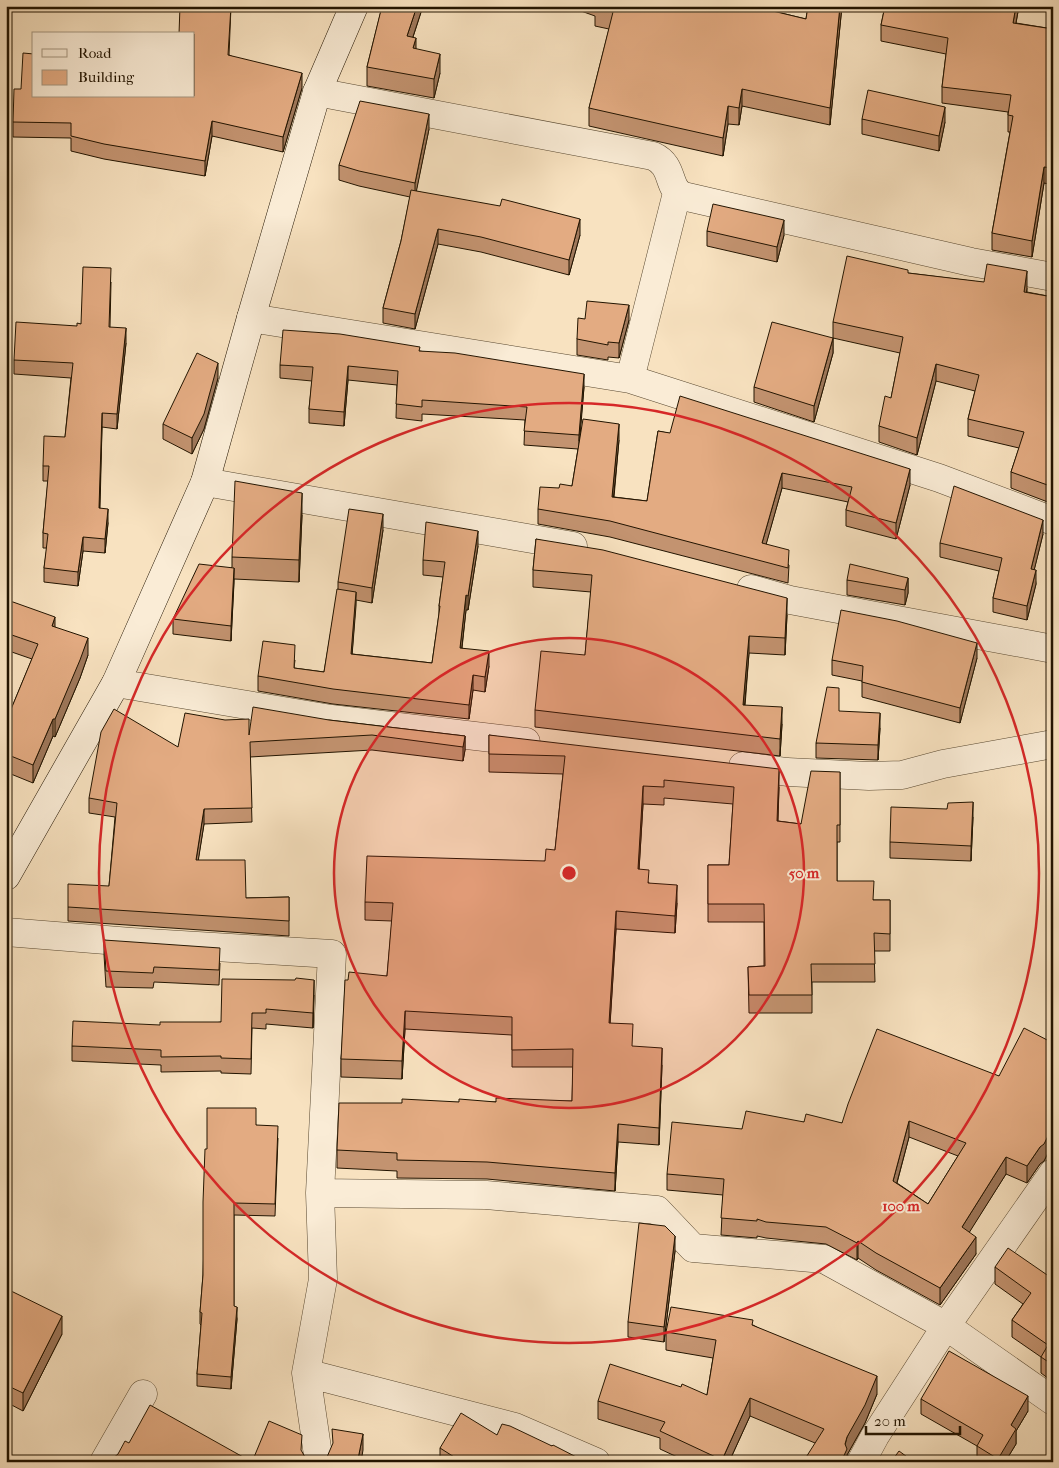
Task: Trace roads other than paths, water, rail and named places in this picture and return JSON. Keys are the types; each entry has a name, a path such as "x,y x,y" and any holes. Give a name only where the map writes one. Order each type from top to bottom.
{"street":[{"path":"6,876 116,684 205,482 317,92 354,6"},
{"path":"317,92 653,156 666,165 677,193 630,379"},
{"path":"677,193 682,196 971,262 1053,277"},
{"path":"251,318 630,379 939,478 1053,521"},
{"path":"205,482 596,550"},
{"path":"726,583 790,600 1053,649"},
{"path":"116,684 331,719 549,744"},
{"path":"718,764 787,772 869,776 902,774 943,764 1053,744"},
{"path":"6,932 131,942 332,954 320,1193 323,1279 306,1373 318,1455 316,1462"},
{"path":"861,1462 875,1436 946,1326 1053,1173"},
{"path":"320,1193 486,1195 657,1210 693,1248 824,1259 946,1326 1053,1401"},
{"path":"306,1373 515,1427 596,1462"},
{"path":"104,1462 143,1394"}]}
